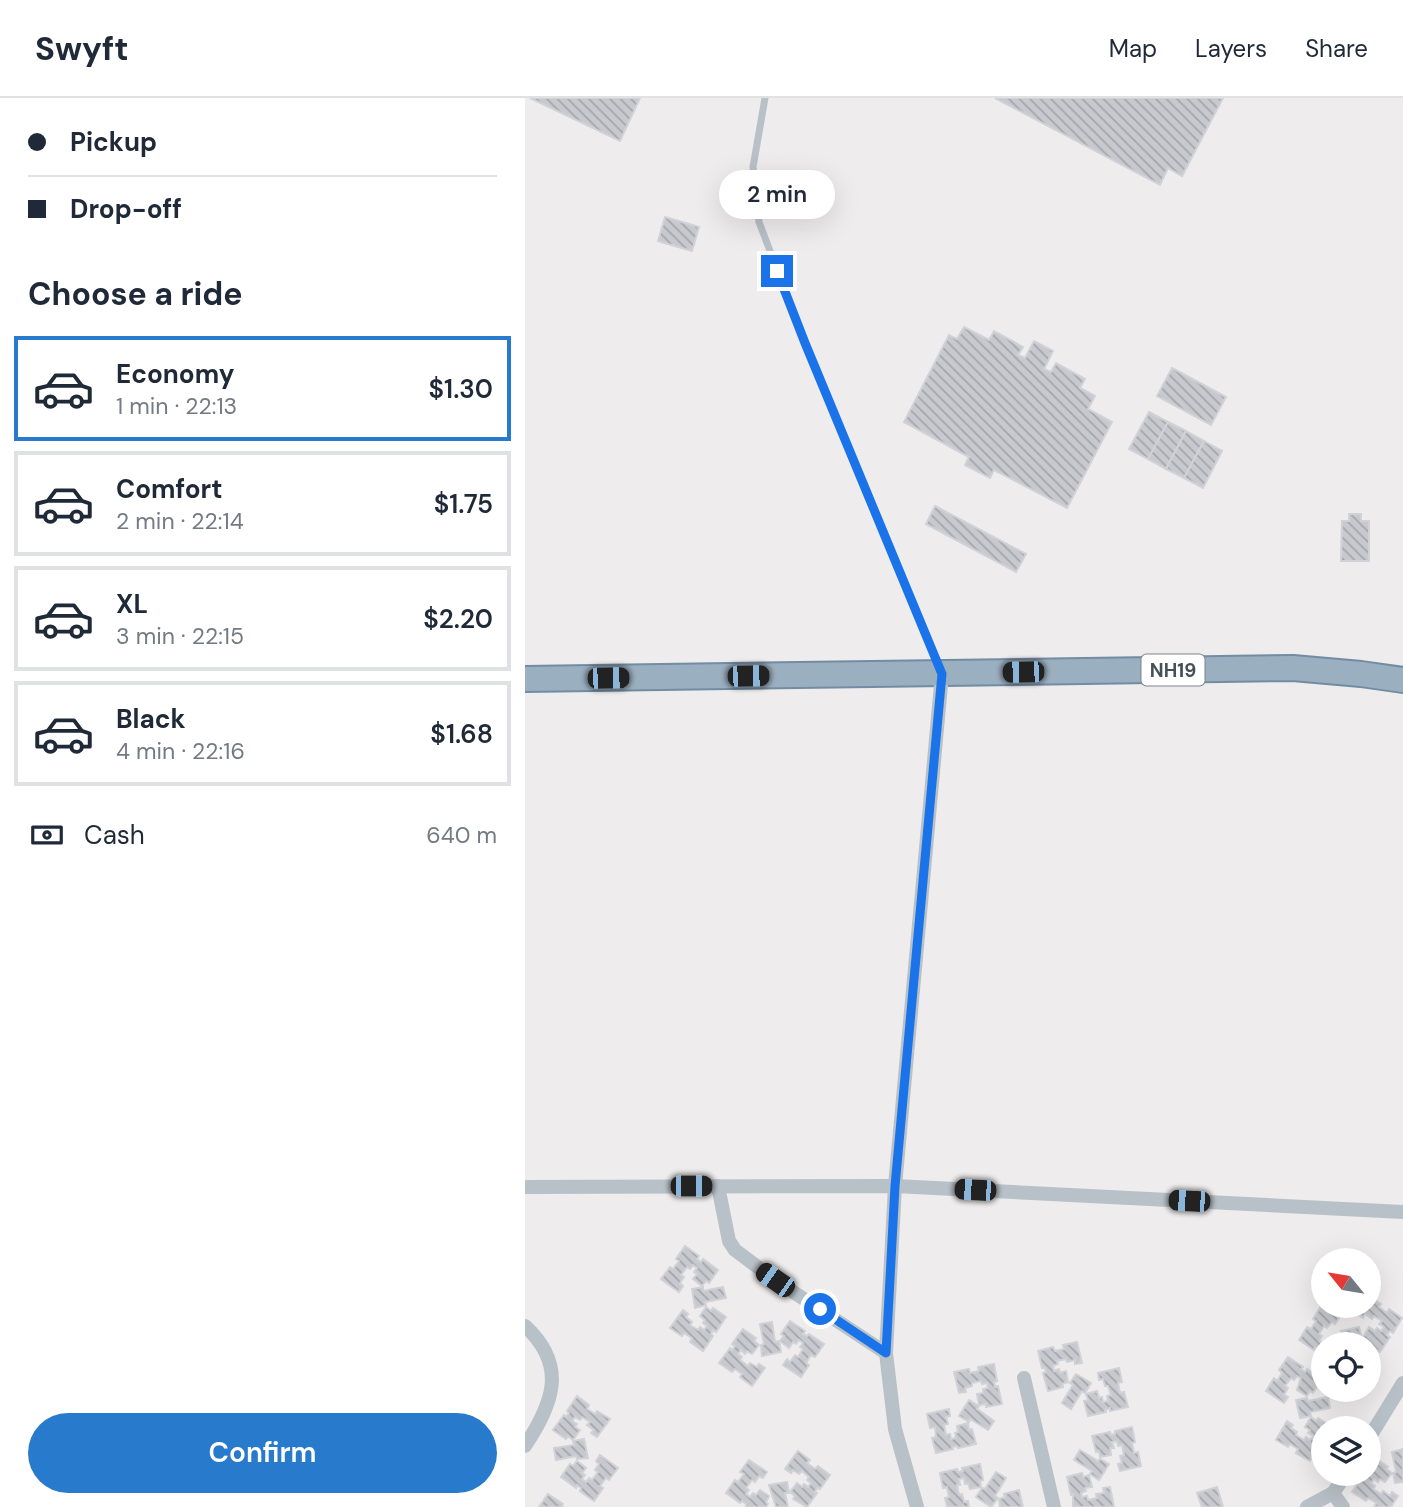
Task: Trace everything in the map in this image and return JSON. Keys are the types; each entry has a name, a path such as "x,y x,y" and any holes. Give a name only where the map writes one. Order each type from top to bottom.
{"highway":[{"name":"NH19","path":"525,680 1293,668 1403,680"}],"street":[{"path":"917,1507 895,1429 886,1353 895,1186 942,674"},
{"path":"525,1186 895,1186 1403,1212"},
{"path":"718,1186 729,1241 735,1250 775,1280 886,1353"},
{"path":"525,1326 546,1352 554,1378 543,1419 525,1446"},
{"path":"1024,1378 1054,1507"},
{"path":"1381,1419 1403,1383"},
{"path":"1307,1507 1333,1493 1338,1486"},
{"path":"1333,1493 1343,1507"}],"lane":[{"path":"765,98 754,167 759,222 805,343 942,674"}],"building":[{"path":"530,98 640,98 620,141"},
{"path":"995,98 1223,98 1182,176 1168,168 1160,185"},
{"path":"665,217 699,227 692,251 658,241"},
{"path":"964,327 989,340 994,331 1023,347 1018,355 1025,358 1034,341 1053,351 1044,369 1051,372 1056,363 1085,379 1080,388 1095,396 1088,409 1112,422 1067,508 994,470 990,478 965,465 969,457 904,422 949,335 957,339"},
{"path":"1172,368 1226,397 1211,425 1157,396"},
{"path":"1149,412 1168,422 1148,459 1129,449"},
{"path":"1168,422 1186,431 1166,469 1148,459"},
{"path":"1186,431 1204,441 1184,478 1166,469"},
{"path":"1204,441 1222,451 1203,488 1184,478"},
{"path":"935,506 1026,554 1016,572 926,524"},
{"path":"1349,514 1361,514 1361,521 1369,521 1369,561 1341,561 1342,521 1349,521"},
{"path":"685,1246 699,1256 697,1259 701,1262 703,1259 718,1270 709,1283 706,1281 702,1286 693,1279 697,1268 693,1265 690,1269 687,1267 681,1275 684,1277 680,1283 683,1286 679,1292 661,1279 670,1267 673,1269 679,1261 676,1259"},
{"path":"703,1287 703,1291 723,1287 726,1298 705,1302 706,1305 695,1308 692,1289"},
{"path":"706,1307 711,1311 713,1308 726,1317 716,1332 713,1330 713,1336 703,1351 690,1342 692,1338 684,1333 682,1336 670,1328 683,1310 692,1322 690,1325 704,1330 707,1326 700,1316"},
{"path":"1381,1308 1387,1313 1389,1309 1402,1318 1393,1333 1390,1331 1387,1335 1390,1337 1381,1350 1381,1332 1366,1332 1369,1327 1381,1331 1384,1327 1379,1324 1382,1321 1377,1318 1381,1318"},
{"path":"1339,1318 1335,1324 1332,1322 1327,1328 1324,1326 1320,1332 1311,1332 1311,1348 1299,1340 1307,1327 1311,1329 1316,1321 1313,1319"},
{"path":"790,1321 805,1331 803,1334 809,1334 824,1344 815,1357 811,1355 806,1363 809,1365 801,1377 783,1365 787,1359 790,1362 795,1355 798,1357 803,1349 800,1347 803,1343 799,1340 796,1344 793,1342 789,1348 780,1341 784,1336 781,1334"},
{"path":"772,1322 775,1342 779,1341 781,1352 762,1356 761,1345 764,1344 760,1324"},
{"path":"1359,1327 1360,1332 1341,1332"},
{"path":"743,1329 756,1338 754,1341 759,1345 752,1354 747,1351 745,1354 741,1350 738,1354 742,1357 740,1360 748,1366 750,1363 757,1367 759,1364 765,1368 752,1386 740,1377 742,1374 735,1369 732,1372 719,1363 730,1348 732,1350 735,1346 732,1344"},
{"path":"1077,1342 1082,1363 1075,1364 1075,1360 1067,1362 1066,1359 1057,1361 1058,1364 1053,1366 1054,1371 1066,1371 1068,1382 1062,1384 1063,1387 1048,1391 1043,1373 1046,1372 1045,1368 1042,1368 1038,1351 1053,1347 1055,1351 1064,1349 1063,1345"},
{"path":"1288,1357 1303,1367 1301,1369 1305,1372 1307,1369 1311,1372 1311,1392 1307,1396 1297,1390 1301,1378 1297,1376 1294,1380 1291,1378 1285,1386 1288,1388 1284,1395 1288,1397 1284,1403 1266,1391 1274,1378 1277,1381 1282,1373 1279,1370"},
{"path":"994,1364 997,1381 994,1382 995,1387 998,1386 1002,1404 986,1407 986,1404 979,1405 977,1394 988,1388 987,1383 982,1384 981,1381 972,1383 972,1386 965,1388 966,1392 959,1393 954,1372 969,1369 970,1373 979,1371 978,1367"},
{"path":"1119,1368 1122,1382 1118,1383 1120,1393 1124,1392 1128,1407 1110,1411 1110,1408 1105,1410 1106,1412 1088,1416 1084,1401 1088,1400 1086,1394 1097,1391 1103,1402 1108,1401 1107,1396 1111,1395 1103,1379 1099,1380 1098,1373"},
{"path":"1076,1374 1091,1383 1085,1393 1082,1391 1071,1409 1062,1403"},
{"path":"577,1396 589,1405 587,1409 595,1414 597,1411 610,1419 597,1437 591,1433 594,1430 587,1425 590,1422 582,1417 580,1420 575,1417 572,1421 580,1430 573,1440 568,1436 566,1439 553,1430 564,1415 566,1417 569,1413 567,1411"},
{"path":"1307,1398 1308,1401 1329,1402 1330,1408 1310,1412 1311,1416 1300,1418 1296,1400"},
{"path":"969,1400 994,1421 988,1430 959,1416"},
{"path":"949,1409 950,1416 946,1417 948,1424 944,1425 946,1435 950,1434 951,1439 956,1438 957,1426 968,1423 976,1444 952,1447 953,1449 936,1453 932,1438 936,1437 935,1427 930,1428 927,1414"},
{"path":"1311,1417 1311,1435 1308,1433 1310,1430 1305,1427"},
{"path":"1287,1421 1293,1425 1291,1428 1297,1432 1296,1435 1310,1440 1310,1461 1296,1453 1298,1449 1290,1444 1288,1447 1276,1440"},
{"path":"1132,1427 1134,1453 1138,1452 1141,1466 1120,1471 1120,1456 1124,1455 1122,1445 1118,1446 1117,1441 1112,1442 1114,1448 1110,1448 1111,1455 1100,1457 1092,1436 1110,1432 1111,1435 1115,1434 1115,1431"},
{"path":"584,1439 588,1458 577,1459 576,1456 556,1460 554,1448 574,1445 573,1441"},
{"path":"1403,1449 1403,1482 1395,1483 1392,1452"},
{"path":"1080,1450 1109,1464 1099,1480 1090,1474 1092,1471 1074,1460"},
{"path":"798,1451 810,1460 807,1463 815,1469 818,1466 830,1475 820,1489 817,1488 817,1493 807,1507 793,1499 795,1496 790,1492 797,1483 808,1487 811,1483 807,1480 809,1477 802,1471 799,1474 785,1469"},
{"path":"600,1455 618,1468 609,1480 606,1478 600,1486 603,1488 594,1501 580,1491 581,1488 577,1485 576,1488 561,1477 570,1464 573,1466 577,1461 586,1468 582,1479 586,1482 589,1478 592,1480 598,1472 595,1470 599,1464 596,1461"},
{"path":"749,1460 767,1472 763,1478 759,1476 755,1482 752,1480 746,1488 749,1490 746,1494 750,1497 760,1490 769,1496 766,1507 746,1507 742,1501 740,1503 726,1493 735,1480 738,1482 744,1474 740,1472"},
{"path":"1381,1462 1392,1473 1385,1482 1381,1480"},
{"path":"980,1464 983,1480 980,1481 981,1487 970,1489 964,1478 959,1479 960,1485 957,1485 959,1495 962,1494 964,1502 968,1501 969,1507 947,1507 947,1487 943,1488 940,1473 957,1469 958,1472 963,1471 962,1468"},
{"path":"996,1472 1006,1478 991,1507 976,1497"},
{"path":"1082,1473 1083,1477 1089,1475 1092,1487 1085,1488 1086,1491 1081,1493 1082,1497 1087,1496 1088,1500 1097,1498 1096,1494 1104,1493 1103,1488 1110,1487 1114,1507 1073,1507 1073,1494 1071,1495 1067,1477"},
{"path":"787,1482 789,1493 785,1493 788,1507 776,1507 769,1485"},
{"path":"1356,1486 1375,1486 1373,1489 1381,1494 1383,1491 1390,1496 1392,1492 1398,1496 1391,1507 1374,1507 1376,1503 1368,1498 1366,1501 1352,1492"},
{"path":"1217,1487 1223,1507 1202,1507 1197,1493"},
{"path":"1019,1490 1023,1507 1000,1507 999,1499 1005,1497 1004,1494"},
{"path":"548,1494 563,1504 562,1507 539,1507"}],"route":[{"path":"777,271 942,674 895,1186 886,1353 820,1309"}]}
